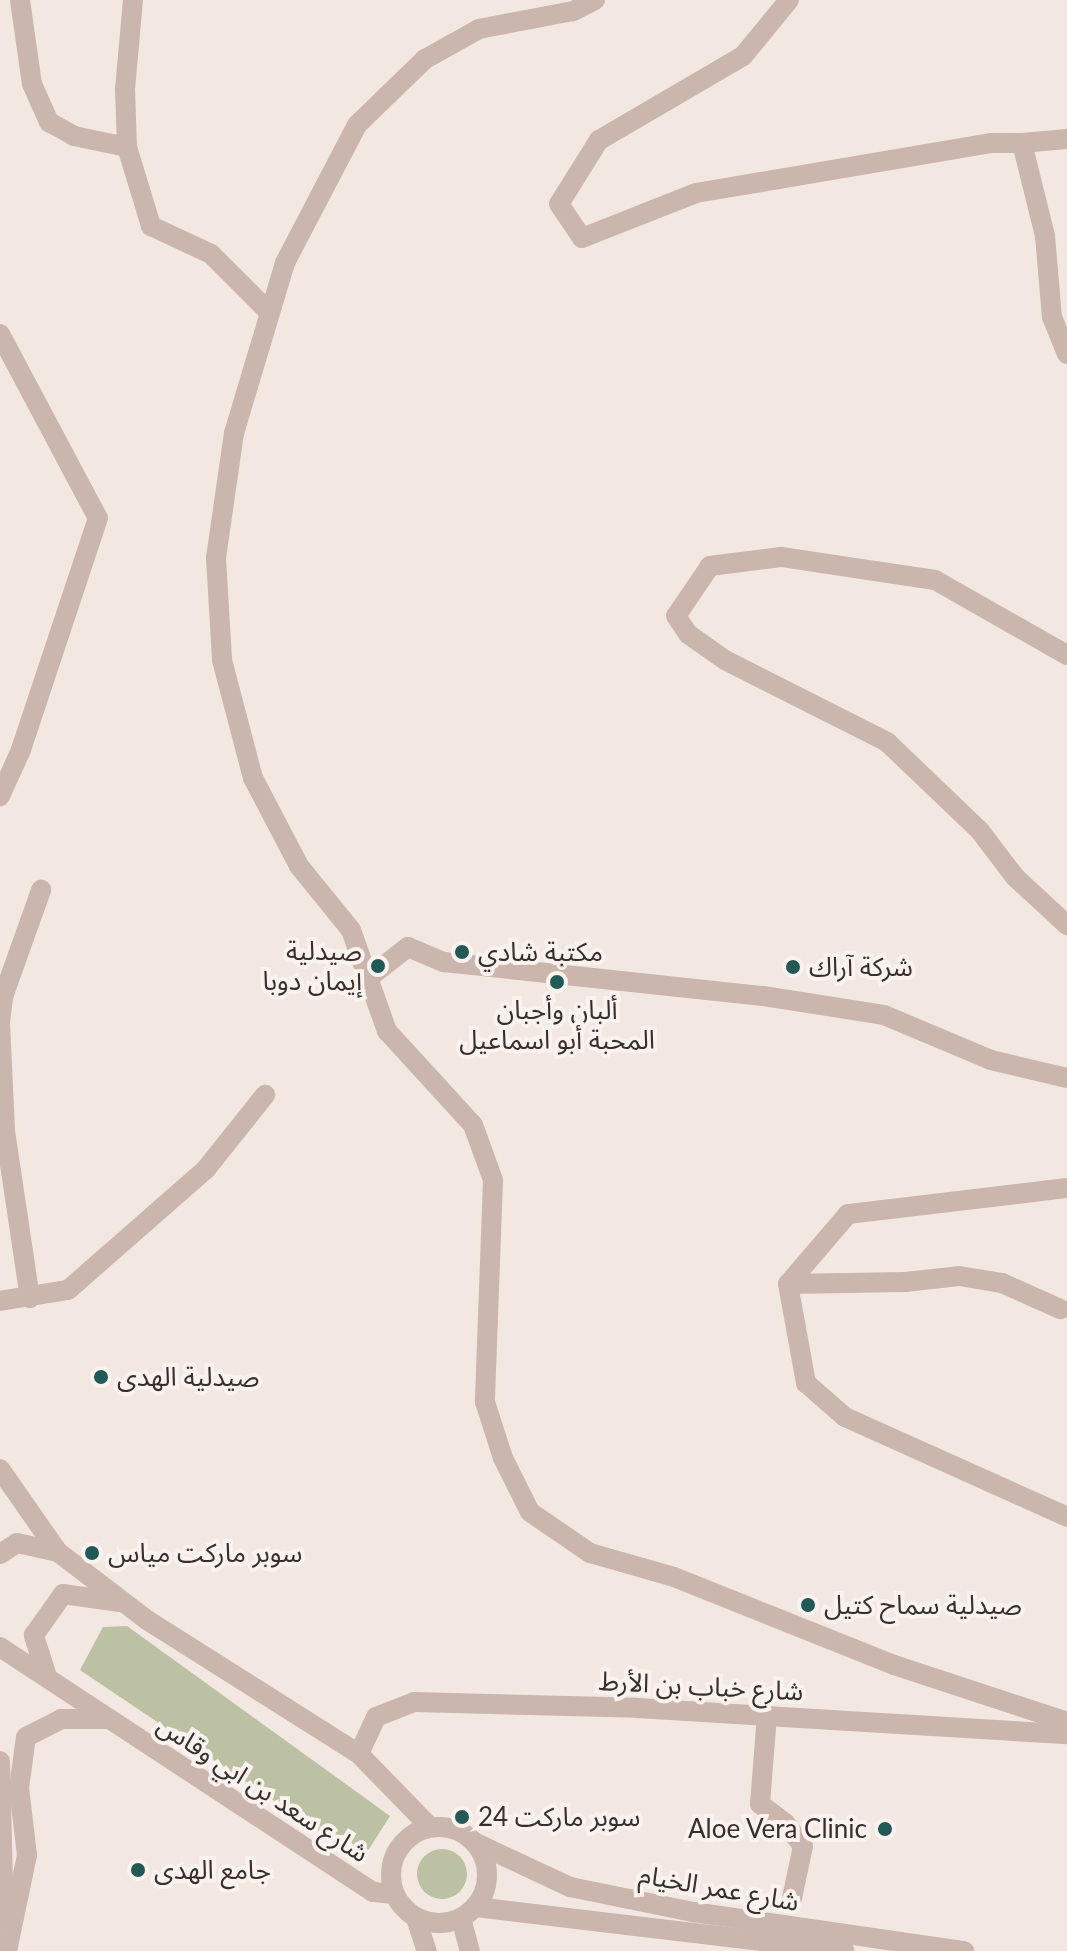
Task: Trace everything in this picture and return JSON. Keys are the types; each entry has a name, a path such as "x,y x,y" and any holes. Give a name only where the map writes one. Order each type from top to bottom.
{"street":[{"path":"20,0 32,84 49,122 74,136 127,147"},
{"path":"133,0 125,89 127,147 151,226 211,254 268,311"},
{"path":"595,0 573,11 479,29 425,59 357,125 285,263 268,311 234,433 216,558 222,660 253,778 299,866 351,930 387,1031 473,1125 493,1180 485,1402 503,1458 530,1512 590,1553 674,1577 894,1665 1067,1722"},
{"path":"789,0 743,56 599,140 559,204 582,238 696,193 992,143 1067,139"},
{"path":"1022,143 1045,236 1052,317 1067,354"},
{"path":"0,334 98,518 21,750 0,796"},
{"path":"1067,655 935,580 781,557 710,566 676,616 688,634 725,660 887,742 1067,925"},
{"path":"30,1298 5,1131 0,1022 3,997 41,890"},
{"path":"367,979 408,947 444,962 763,996 884,1015 991,1060 1067,1078"},
{"path":"0,1301 68,1290 206,1169 265,1095"},
{"path":"788,1284 848,1214 1067,1188"},
{"path":"788,1284 959,1276 1002,1283 1060,1309"},
{"path":"788,1284 806,1383 845,1417 1067,1517"},
{"path":"0,1469 58,1552 123,1603 359,1754 430,1827 463,1833 476,1843 487,1882 468,1913 446,1923 416,1918"},
{"path":"0,1554 17,1543 58,1552"},
{"path":"46,1673 34,1635 63,1594 123,1603"},
{"name":"شارع سعد بن ابي وقاس","path":"0,1647 46,1673 107,1719 373,1892 395,1894"},
{"name":"شارع خباب بن الأرط","path":"359,1754 376,1717 414,1702 767,1715 1067,1734"},
{"path":"767,1715 760,1804 785,1823 803,1846 792,1898"},
{"path":"7,1951 27,1855 19,1788 26,1737 61,1719 107,1719"},
{"path":"0,1761 0,1936"},
{"path":"427,1951 416,1918 395,1894 391,1866 396,1852 405,1841 430,1827"},
{"name":"شارع عمر الخيام","path":"476,1843 570,1887 693,1912 964,1951"},
{"path":"468,1913 470,1951"},
{"name":"شارع عمر الخيام","path":"468,1913 844,1951"}],"green space":[{"path":"127,1626 390,1816 362,1860 80,1670 103,1627"},
{"path":"442,1849 460,1856 467,1874 460,1892 442,1899 424,1892 417,1874 424,1856"}],"place":[{"name":"مكتبة شادي","path":"462,952"},
{"name":"صيدلية إيمان دوبا","path":"378,966"},
{"name":"شركة آراك","path":"793,967"},
{"name":"ألبان وأجبان المحبة أبو اسماعيل","path":"557,982"},
{"name":"صيدلية الهدى","path":"101,1377"},
{"name":"سوبر ماركت مياس","path":"92,1553"},
{"name":"صيدلية سماح كتيل","path":"808,1605"},
{"name":"سوبر ماركت 24","path":"462,1817"},
{"name":"Aloe Vera Clinic","path":"885,1829"},
{"name":"جامع الهدى","path":"138,1870"}]}
